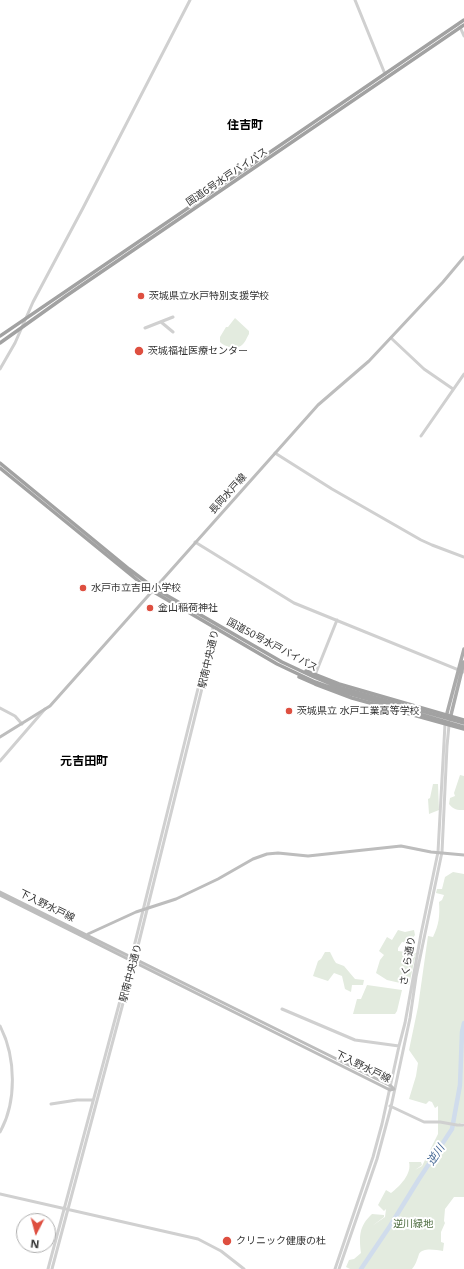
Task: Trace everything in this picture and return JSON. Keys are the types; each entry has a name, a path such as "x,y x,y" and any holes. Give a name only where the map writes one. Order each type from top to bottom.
{"highway":[{"name":"国道6号水戸バイパス","path":"0,343 461,25 464,20"},
{"name":"国道6号水戸バイパス","path":"0,336 385,74 461,25"},
{"name":"国道50号水戸バイパス","path":"0,463 153,589"},
{"name":"国道50号水戸バイパス","path":"0,468 127,573 216,628 282,664 337,688 464,728"},
{"path":"282,664 363,692 464,722"},
{"path":"282,664 304,679 338,693 464,728"},
{"name":"国道50号水戸バイパス","path":"337,688 464,722"}],"main road":[{"name":"長岡水戸線","path":"0,737 45,709 318,405 358,371 391,338 446,279 464,257"},
{"name":"さくら通り","path":"461,671 464,649"},
{"name":"さくら通り","path":"447,724 464,662"},
{"path":"82,936 144,909 176,899 218,879 253,859 271,854 308,856 401,846 426,851 464,855"},
{"name":"下入野水戸線","path":"0,892 87,935 133,960"},
{"name":"下入野水戸線","path":"0,895 394,1089"}],"street":[{"path":"0,369 22,328 33,302 190,0"},
{"path":"356,0 385,74"},
{"path":"461,25 464,36"},
{"path":"145,328 173,317"},
{"path":"161,322 173,332"},
{"path":"391,338 424,369 453,389"},
{"path":"421,436 464,374"},
{"path":"275,453 332,489 421,540 464,556"},
{"path":"195,542 294,603 461,671"},
{"path":"315,675 337,620"},
{"name":"駅南中央通り","path":"48,1269 148,908 216,628"},
{"name":"駅南中央通り","path":"133,960 144,909 216,628"},
{"path":"0,708 15,716 22,724"},
{"path":"0,761 45,709"},
{"name":"さくら通り","path":"335,1269 389,1106 411,1011 440,852 447,724"},
{"name":"さくら通り","path":"339,1269 369,1186 377,1159 389,1106 390,1088 405,1023 421,934 440,852"},
{"path":"282,1009 355,1040 399,1046"},
{"path":"0,1026 9,1053 11,1080 10,1109 0,1132"},
{"path":"51,1104 77,1100 95,1100"},
{"path":"389,1106 424,1122 464,1125"},
{"path":"0,1194 198,1239 221,1251 244,1269"},
{"name":"駅南中央通り","path":"52,1269 65,1208"}],"green space":[{"path":"235,318 249,331 249,334 240,347 234,348 222,344 220,342 220,337 226,327 228,327"},
{"path":"460,775 464,776 464,810 456,809 449,804 450,798 455,796 454,793"},
{"path":"433,784 438,784 439,810 429,814 428,799 430,798"},
{"name":"逆川緑地","path":"453,872 464,874 464,1123 460,1123 464,1127 464,1197 454,1197 445,1209 445,1223 441,1232 441,1242 444,1243 443,1251 423,1250 419,1254 412,1269 350,1269 346,1267 349,1260 354,1259 361,1253 360,1236 362,1227 368,1218 372,1214 384,1215 384,1217 372,1226 385,1217 386,1209 384,1211 378,1205 386,1190 391,1193 398,1187 409,1171 409,1162 421,1162 422,1165 415,1170 422,1166 438,1134 438,1106 435,1108 432,1102 429,1101 426,1104 409,1099 416,1076 418,1063 409,1050 418,1007 428,936 433,937 437,928 439,920 439,902 442,900 444,895 436,893 437,889 442,889 445,877"},
{"path":"398,930 405,932 414,930 415,935 409,943 402,942 398,948 398,951 416,953 409,985 387,980 376,973 380,960 384,955 379,951 387,937 392,940"},
{"path":"325,952 330,952 336,963 344,966 355,979 364,980 363,985 352,985 351,992 345,989 342,976 334,973 328,981 313,976 318,961"},
{"path":"367,985 402,990 395,1014 353,1014 357,999 361,999"}],"waterway":[{"name":"逆川","path":"361,1269 452,1129 460,1085 462,1032 464,1023"}],"place":[{"name":"茨城県立水戸特別支援学校","path":"141,296"},
{"name":"茨城福祉医療センター","path":"139,351"},
{"name":"水戸市立吉田小学校","path":"83,588"},
{"name":"金山稲荷神社","path":"150,608"},
{"name":"茨城県立 水戸工業高等学校","path":"289,711"},
{"name":"クリニック健康の杜","path":"227,1241"}],"district":[{"name":"住吉町","path":"245,126"},
{"name":"元吉田町","path":"84,762"}]}
